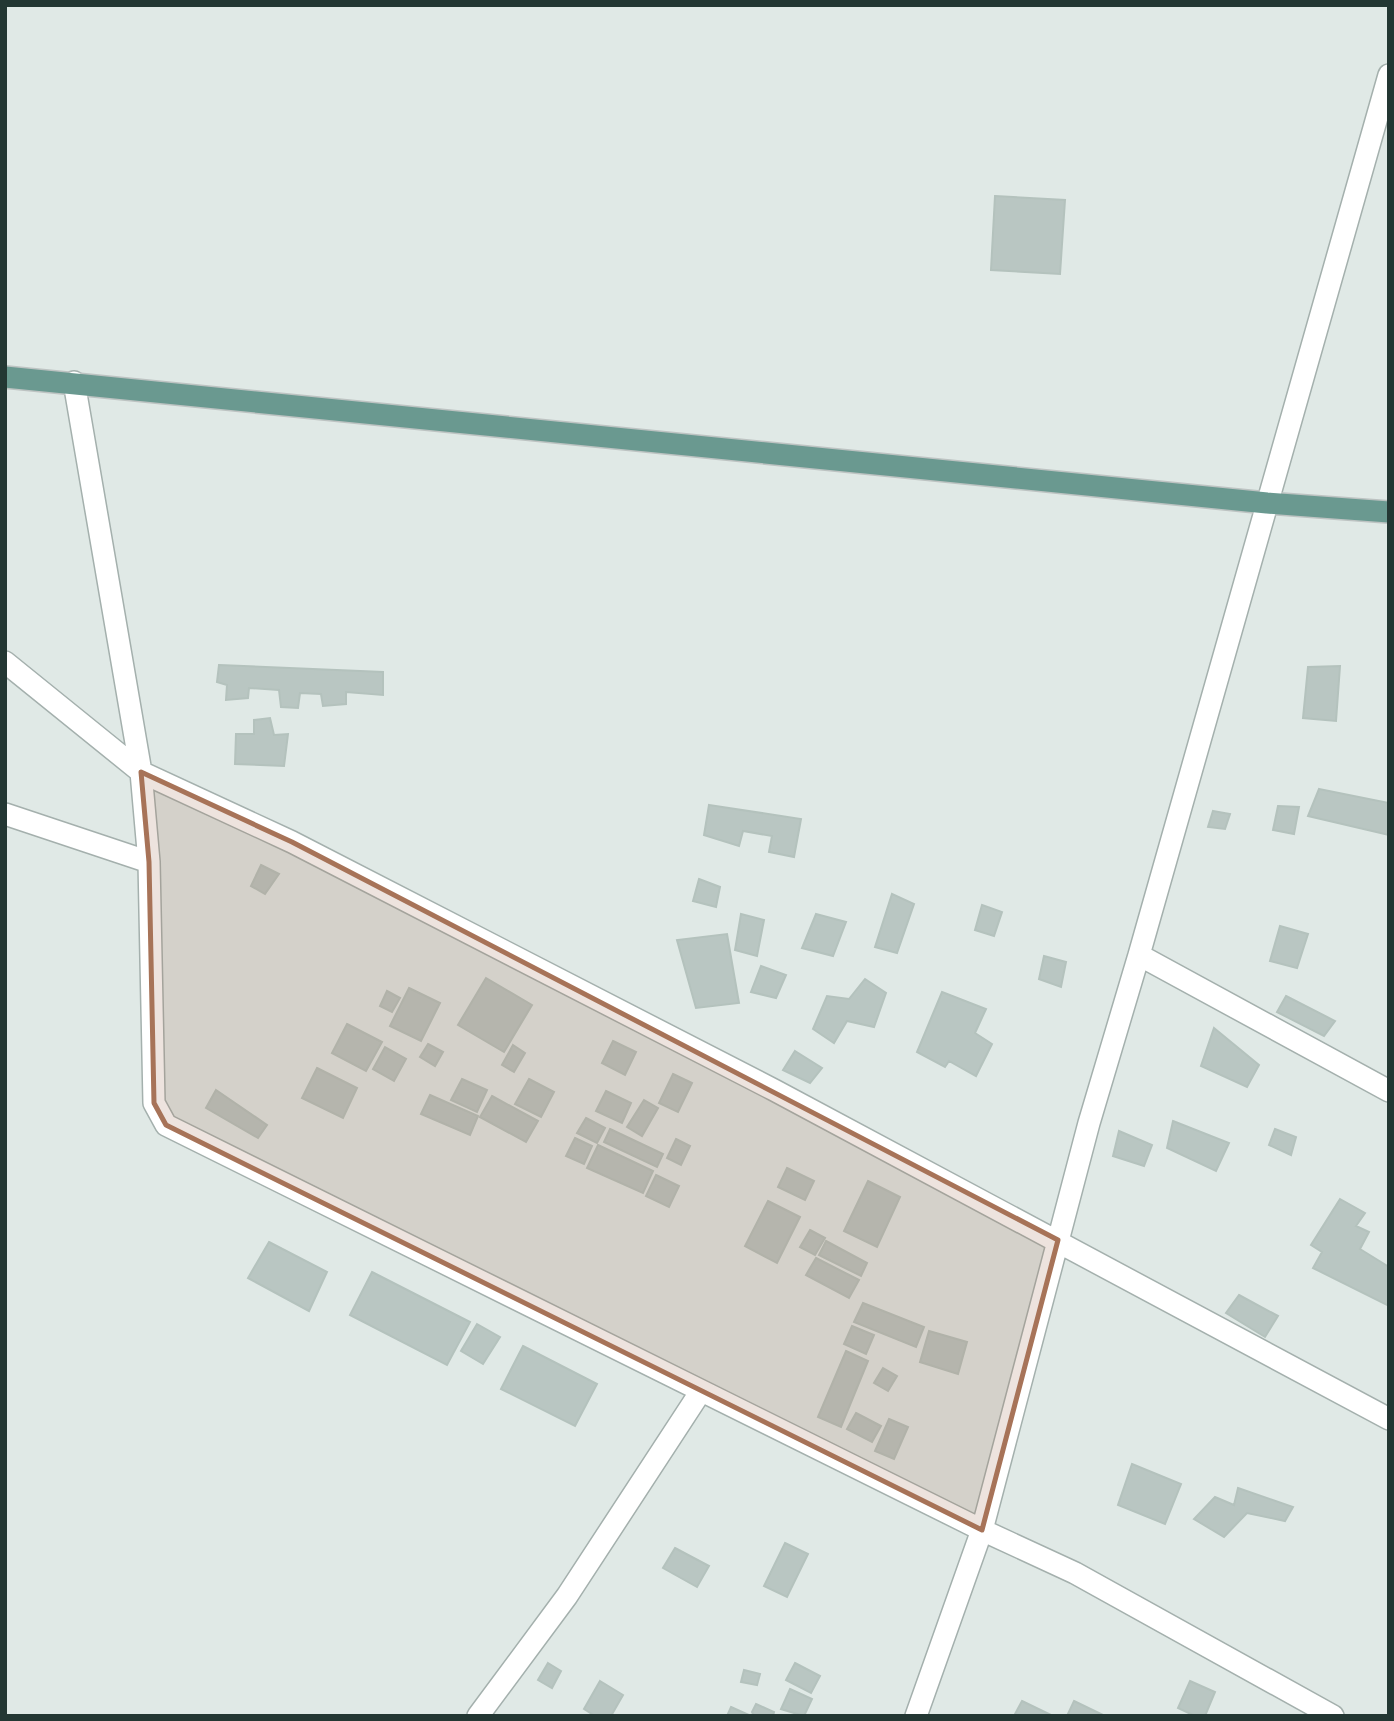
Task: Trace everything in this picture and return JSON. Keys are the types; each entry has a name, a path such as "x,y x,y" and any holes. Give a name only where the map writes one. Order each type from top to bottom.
{"main road":[{"path":"5,377 1267,503 1389,512"}],"street":[{"path":"916,1716 982,1530 1089,1123 1389,75"},
{"path":"74,382 141,772 149,862 154,1103 166,1125 982,1530 1075,1573 1333,1716"},
{"path":"5,662 141,772 292,842 1058,1240 1389,1419"},
{"path":"5,814 149,862"},
{"path":"1139,955 1389,1091"},
{"path":"478,1716 567,1596 701,1391"}],"highlighted area":[{"path":"141,772 292,842 1058,1240 982,1530 166,1125 154,1103 149,862"}],"building":[{"path":"995,196 1065,200 1060,274 991,270"},
{"path":"219,665 383,672 383,695 346,692 346,704 323,706 321,694 300,693 298,708 281,707 279,690 249,688 248,698 226,700 227,685 217,682"},
{"path":"1340,666 1336,721 1303,718 1308,667"},
{"path":"270,718 274,735 288,734 284,766 235,764 236,734 254,734 254,720"},
{"path":"1319,789 1389,803 1389,835 1308,816"},
{"path":"709,805 801,819 794,857 769,852 772,836 743,831 739,846 704,835"},
{"path":"1278,806 1299,807 1294,834 1273,830"},
{"path":"1213,811 1230,814 1225,829 1208,827"},
{"path":"261,865 279,874 265,894 251,886"},
{"path":"699,879 720,887 716,907 693,901"},
{"path":"892,894 914,904 897,953 875,947"},
{"path":"982,905 1002,912 994,936 975,930"},
{"path":"741,914 764,920 757,956 735,950"},
{"path":"816,914 846,922 833,956 802,948"},
{"path":"1280,926 1308,934 1297,968 1270,961"},
{"path":"727,934 739,1003 696,1008 677,940"},
{"path":"1044,956 1066,962 1061,987 1039,979"},
{"path":"761,966 786,975 776,998 751,992"},
{"path":"486,978 532,1005 504,1052 458,1025"},
{"path":"865,979 886,993 874,1027 847,1021 834,1043 813,1029 827,996 849,999"},
{"path":"409,988 440,1003 421,1041 390,1026"},
{"path":"387,991 400,998 392,1012 380,1006"},
{"path":"942,992 986,1009 975,1033 992,1044 976,1076 949,1061 945,1067 917,1052"},
{"path":"1286,996 1335,1021 1324,1036 1277,1012"},
{"path":"347,1024 382,1042 366,1071 332,1053"},
{"path":"1214,1028 1259,1065 1247,1087 1201,1066"},
{"path":"613,1041 636,1052 625,1075 602,1063"},
{"path":"428,1044 443,1052 435,1066 420,1057"},
{"path":"513,1045 525,1053 514,1072 502,1065"},
{"path":"385,1047 406,1059 394,1081 373,1069"},
{"path":"795,1051 822,1068 810,1083 783,1070"},
{"path":"317,1068 357,1088 343,1118 302,1098"},
{"path":"673,1074 692,1083 678,1112 659,1103"},
{"path":"462,1079 487,1090 477,1112 451,1100"},
{"path":"529,1079 554,1092 541,1117 515,1104"},
{"path":"216,1090 267,1125 258,1138 206,1108"},
{"path":"606,1091 631,1103 622,1123 596,1111"},
{"path":"430,1095 478,1116 470,1135 421,1114"},
{"path":"492,1096 538,1121 526,1142 480,1117"},
{"path":"644,1100 658,1108 642,1136 627,1127"},
{"path":"586,1118 605,1128 597,1143 577,1133"},
{"path":"1173,1121 1229,1143 1216,1171 1167,1148"},
{"path":"610,1129 663,1154 657,1167 604,1142"},
{"path":"1275,1129 1296,1137 1291,1155 1269,1145"},
{"path":"1119,1131 1152,1145 1144,1166 1113,1156"},
{"path":"575,1138 592,1146 584,1164 566,1156"},
{"path":"676,1139 690,1146 681,1165 667,1158"},
{"path":"598,1145 653,1171 643,1193 587,1168"},
{"path":"787,1168 814,1181 805,1200 778,1187"},
{"path":"656,1175 679,1186 669,1207 646,1196"},
{"path":"868,1181 900,1197 877,1247 844,1231"},
{"path":"1340,1199 1365,1213 1356,1226 1369,1232 1360,1249 1389,1267 1389,1306 1313,1268 1322,1252 1311,1245"},
{"path":"768,1201 800,1217 777,1263 745,1246"},
{"path":"810,1230 825,1238 815,1255 800,1247"},
{"path":"826,1241 867,1263 861,1276 819,1255"},
{"path":"269,1242 327,1272 309,1311 248,1278"},
{"path":"816,1258 859,1280 849,1298 806,1275"},
{"path":"372,1272 470,1322 447,1365 350,1315"},
{"path":"1239,1295 1278,1316 1265,1337 1226,1313"},
{"path":"863,1303 924,1327 916,1347 854,1322"},
{"path":"477,1324 500,1337 483,1364 461,1351"},
{"path":"852,1326 874,1335 866,1354 844,1344"},
{"path":"929,1331 967,1342 958,1374 920,1362"},
{"path":"523,1346 597,1384 575,1426 501,1389"},
{"path":"846,1351 868,1361 841,1427 818,1417"},
{"path":"883,1368 897,1376 888,1391 874,1383"},
{"path":"856,1413 881,1426 872,1442 847,1429"},
{"path":"889,1419 908,1427 894,1459 875,1451"},
{"path":"1132,1464 1181,1484 1165,1524 1118,1505"},
{"path":"1238,1488 1293,1507 1285,1521 1247,1513 1224,1537 1194,1519 1215,1497 1234,1505"},
{"path":"785,1543 808,1554 787,1597 764,1586"},
{"path":"675,1548 709,1566 697,1587 663,1568"},
{"path":"548,1663 561,1671 552,1688 538,1680"},
{"path":"795,1663 820,1676 811,1693 786,1680"},
{"path":"744,1670 760,1674 757,1685 741,1682"},
{"path":"600,1681 623,1695 611,1716 595,1716 584,1709"},
{"path":"1190,1681 1215,1692 1205,1716 1195,1716 1178,1708"},
{"path":"790,1689 812,1699 804,1716 781,1709"},
{"path":"1022,1701 1053,1716 1014,1716"},
{"path":"1074,1701 1105,1716 1067,1716"},
{"path":"756,1704 774,1712 773,1716 754,1716 752,1712"},
{"path":"731,1707 751,1716 727,1716"}]}
